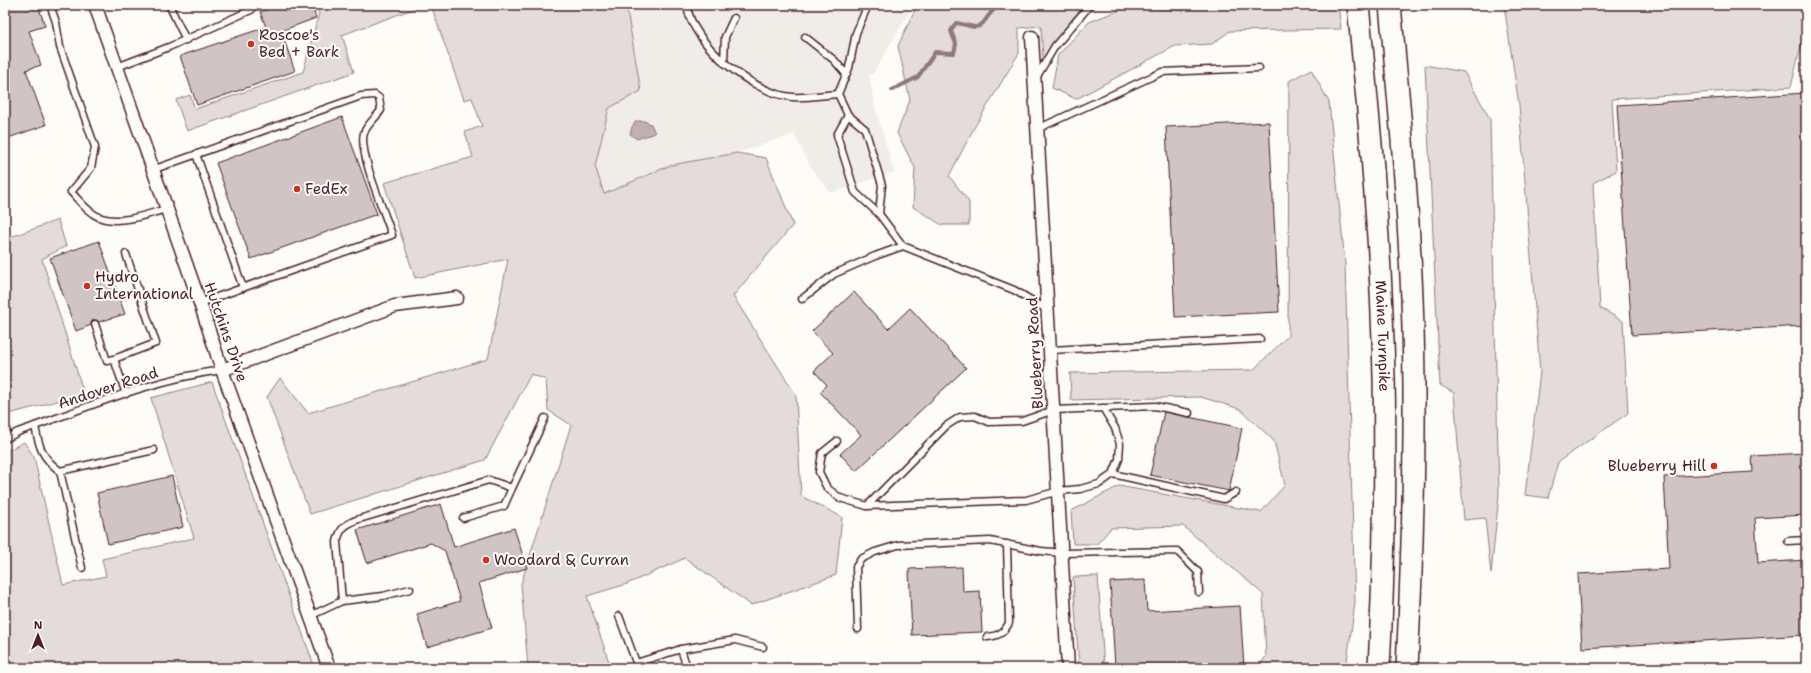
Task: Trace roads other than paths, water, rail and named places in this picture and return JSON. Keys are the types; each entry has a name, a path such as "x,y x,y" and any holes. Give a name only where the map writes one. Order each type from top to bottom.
{"highway":[{"name":"Maine Turnpike","path":"1358,5 1378,233 1382,316 1384,486 1379,668"},
{"name":"Maine Turnpike","path":"1391,15 1408,216 1412,299 1415,465 1407,668"}],"street":[{"name":"Hutchins Drive","path":"95,5 200,303 222,370 329,668"},
{"name":"Blueberry Road","path":"1032,37 1063,553 1068,668"},
{"path":"222,370 395,306 457,298"}],"lane":[{"path":"50,5 56,22 60,47 95,147 91,168 71,192 87,209 100,217 120,219 140,216 166,209"},
{"path":"173,5 170,7 186,40"},
{"path":"117,67 186,40 251,10 249,5"},
{"path":"687,5 688,15 703,40 724,63 760,88 792,97 838,94"},
{"path":"868,5 856,33 846,74 838,94 848,115 865,129 882,185 879,214"},
{"path":"1034,81 1055,46 1090,5"},
{"path":"724,63 724,37 734,18"},
{"path":"805,37 834,60 846,74"},
{"path":"1037,128 1162,72 1258,68"},
{"path":"152,170 361,96 375,95 379,98 381,110 364,133 364,154 392,235 200,303"},
{"path":"848,115 837,135 854,192 879,214 903,246 1014,290 1048,310"},
{"path":"196,154 243,288"},
{"path":"802,299 834,274 875,256 903,246"},
{"path":"95,324 107,361 156,344 126,254"},
{"path":"1051,350 1260,339"},
{"path":"114,358 126,394"},
{"name":"Andover Road","path":"5,438 126,394 197,373 222,370"},
{"path":"867,506 946,426 960,417 975,416 989,422 1022,421 1054,410 1155,406 1189,413"},
{"path":"837,440 822,453 819,472 827,488 840,498 867,506 1026,500 1059,491 1080,489 1099,484 1113,474 1119,459 1120,444 1115,428 1103,408"},
{"path":"463,518 504,506 545,418"},
{"path":"35,426 38,442 45,458 60,471 82,568"},
{"path":"60,471 154,450"},
{"path":"1113,474 1224,499 1236,492"},
{"path":"342,601 336,542 339,533 345,525 356,520 489,480 512,488"},
{"path":"1788,541 1806,540"},
{"path":"858,629 856,567 861,559 875,552 898,544 990,541 1041,551 1063,553 1177,551 1198,572 1199,592"},
{"path":"987,637 996,636 1005,631 1009,623 1007,544"},
{"path":"310,616 342,601 383,596 410,590"},
{"path":"619,616 637,666 681,649 735,640 763,647"},
{"path":"681,649 687,668"}],"waterway":[{"path":"892,90 918,77 935,52 954,53 956,44 951,31 956,23 975,27 979,26 985,21 993,10 1001,5"}],"place":[{"name":"Roscoe's Bed + Bark","path":"251,44"},
{"name":"FedEx","path":"297,189"},
{"name":"Hydro International","path":"87,286"},
{"name":"Blueberry Hill","path":"1714,466"},
{"name":"Woodard & Curran","path":"486,560"}]}
